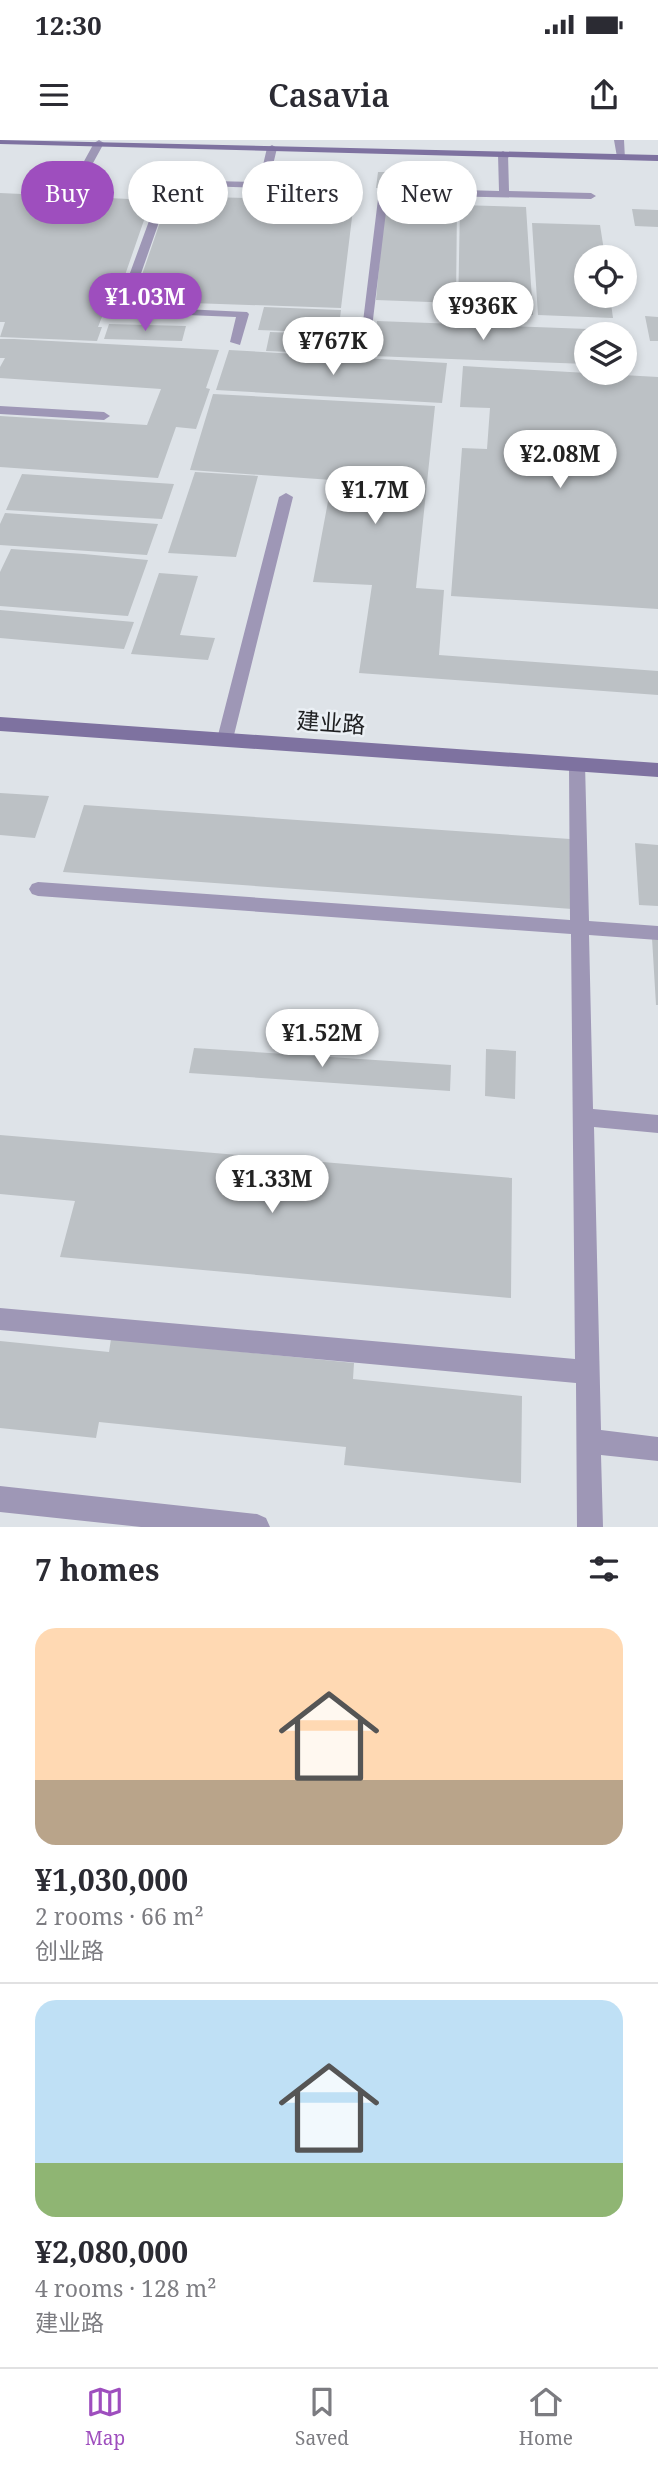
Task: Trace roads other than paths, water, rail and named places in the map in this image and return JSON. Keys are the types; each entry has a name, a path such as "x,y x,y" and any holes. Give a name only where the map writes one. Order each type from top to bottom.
{"street":[{"path":"0,141 152,142 272,148 658,158"},
{"name":"建业路","path":"0,724 658,770"}],"lane":[{"path":"619,140 622,157"},
{"path":"89,161 99,143"},
{"path":"269,161 272,148"},
{"path":"503,154 505,194"},
{"path":"236,342 243,314 139,310 125,303 169,182 242,184"},
{"path":"365,337 383,193 390,191 592,196"},
{"path":"0,410 104,415"},
{"path":"225,740 286,497"},
{"path":"577,764 590,1527"},
{"path":"38,889 658,933"},
{"path":"583,1117 658,1124"},
{"path":"0,1319 587,1372"},
{"path":"588,1440 658,1449"},
{"path":"0,1499 257,1527"}]}
